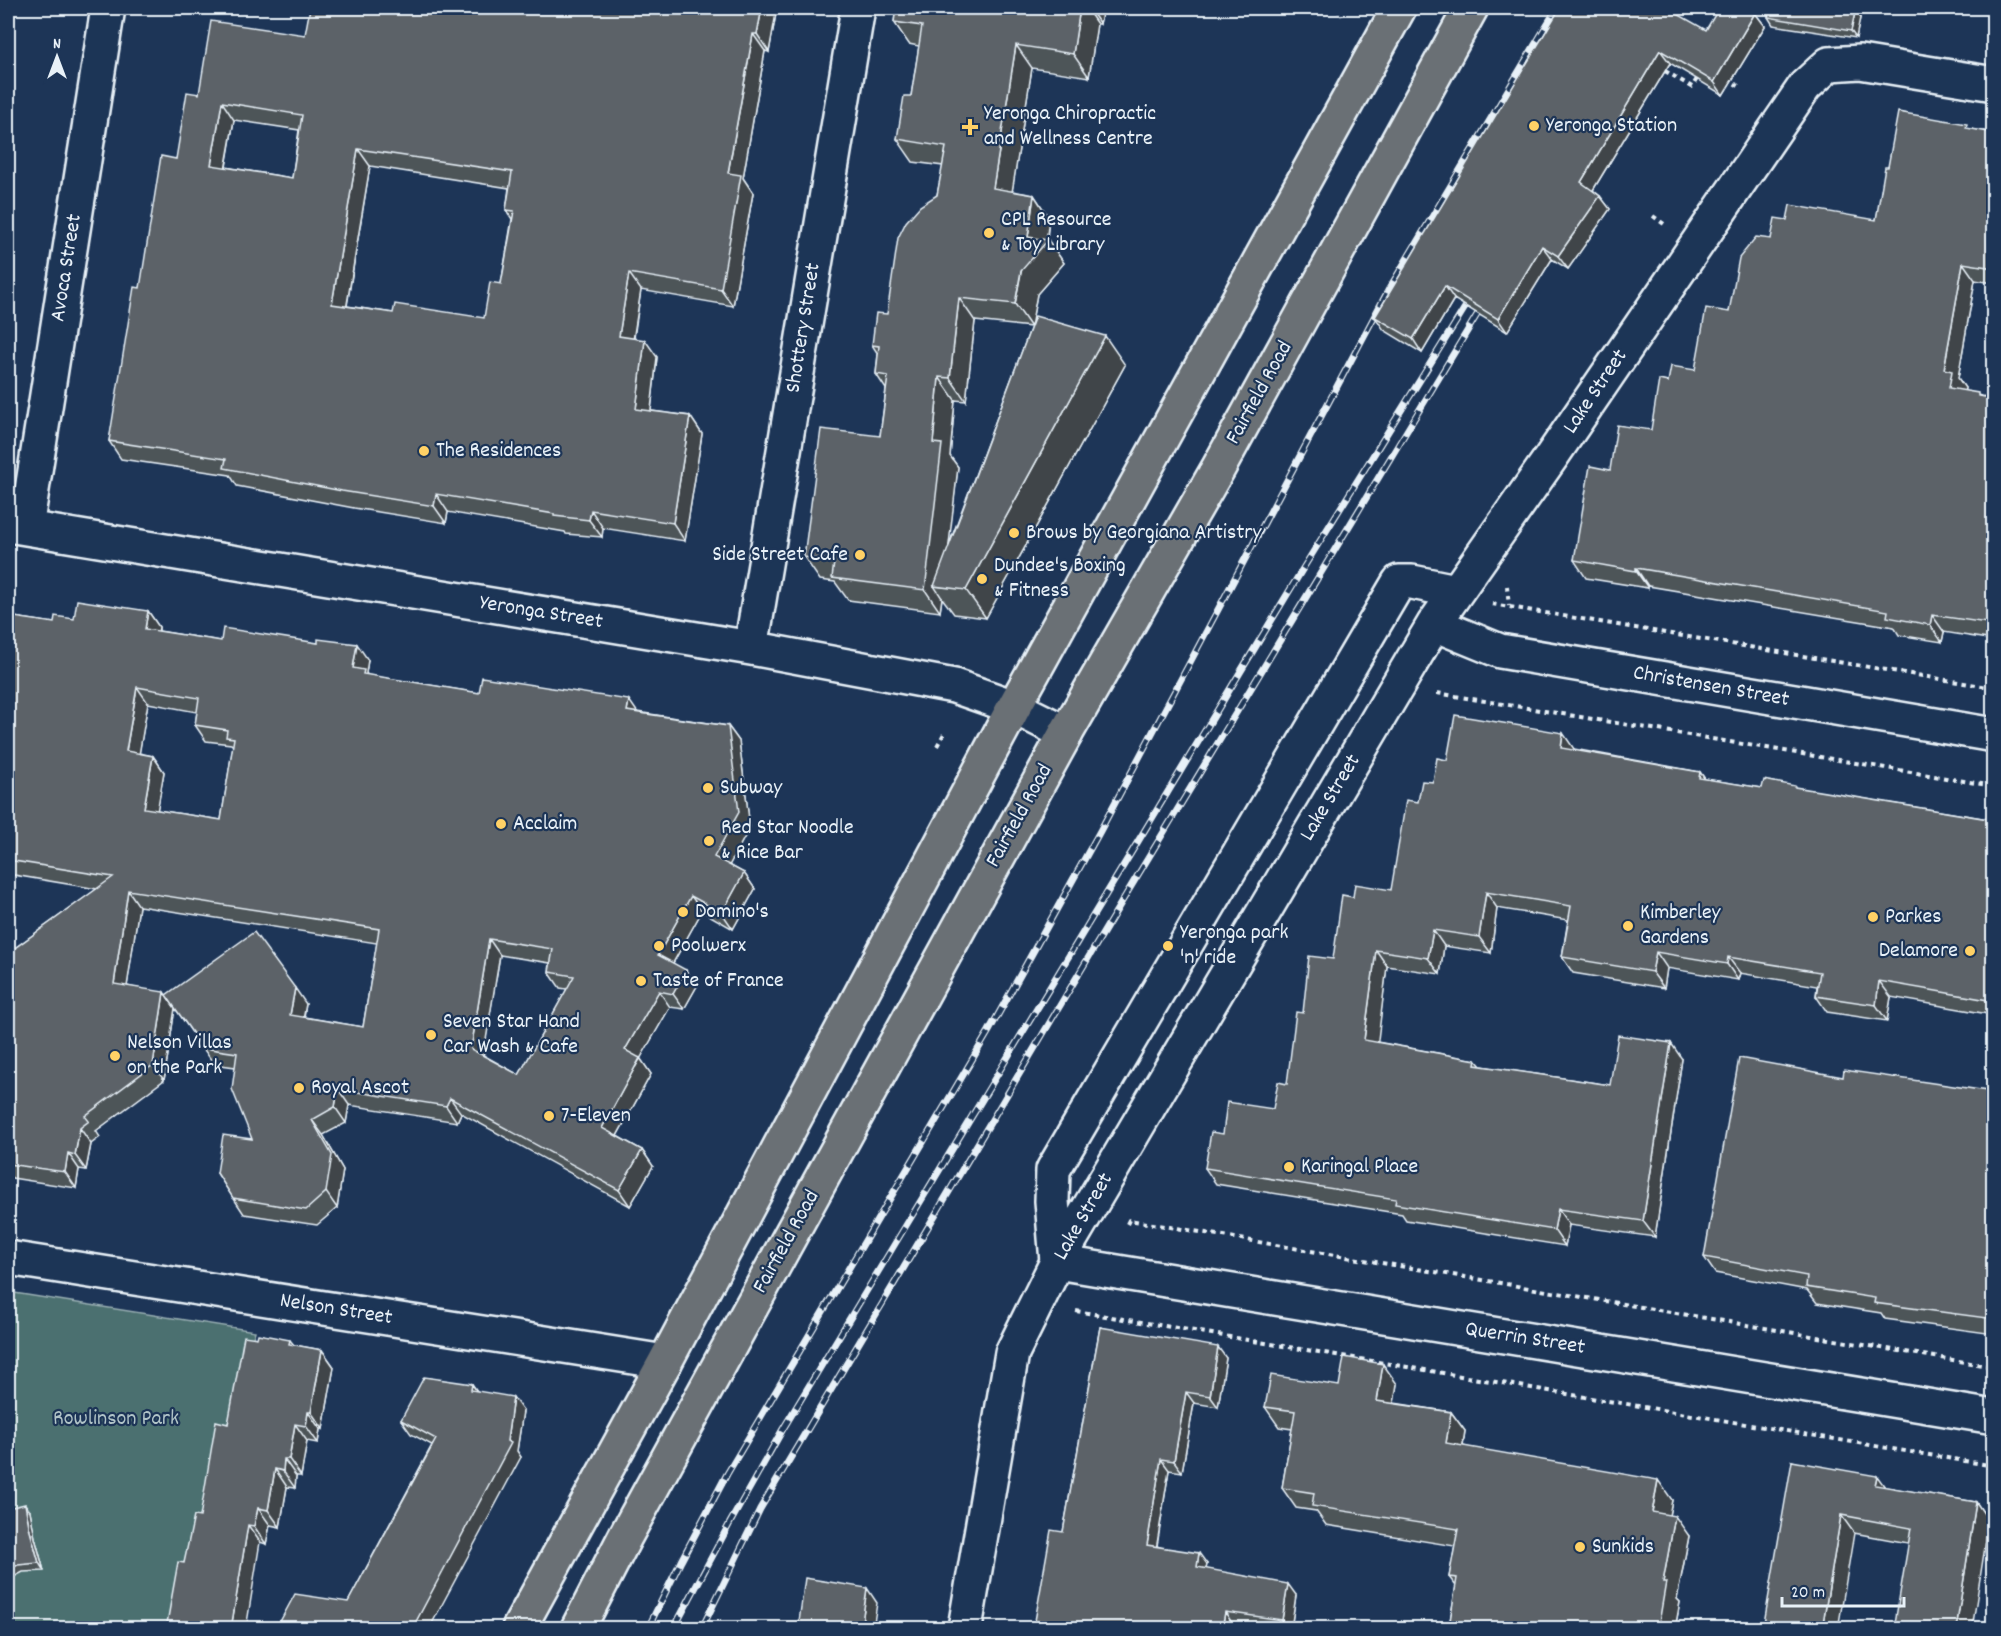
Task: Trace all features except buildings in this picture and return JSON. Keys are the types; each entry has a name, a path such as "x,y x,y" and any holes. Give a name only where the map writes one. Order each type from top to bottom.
{"main road":[{"path":"519,1629 1014,707 1399,8"},
{"name":"Fairfield Road","path":"578,1629 632,1524 1066,733 1219,467 1471,8"}],"street":[{"name":"Avoca Street","path":"17,527 108,8"},
{"name":"Shottery Street","path":"751,648 858,8"},
{"name":"Lake Street","path":"965,1629 1012,1353 1057,1262 1434,624 1805,86 1829,64 1860,62 1994,84"},
{"name":"Yeronga Street","path":"17,527 751,648 954,686 1014,707 1066,733"},
{"path":"1057,1262 1052,1201 1053,1170 1399,582 1412,582 1456,591"},
{"name":"Christensen Street","path":"1434,624 1500,651 1994,735"},
{"name":"Nelson Street","path":"8,1258 664,1362"},
{"name":"Querrin Street","path":"1057,1262 1994,1416"}],"path":[{"path":"1337,8 1341,16"},
{"path":"1665,71 1692,87 1701,73"},
{"path":"1719,74 1742,88"},
{"path":"1506,579 1509,606"},
{"path":"1489,603 1994,688"},
{"path":"1437,693 1994,786"},
{"path":"937,746 945,732"},
{"path":"1125,1228 1129,1220 1994,1367"},
{"path":"1076,1311 1994,1466"}],"green space":[{"name":"Rowlinson Park","path":"8,1292 255,1331 184,1574 175,1628 8,1628"}],"railway":[{"path":"648,1628 727,1474 989,1031 1100,831 1389,289 1557,8"},
{"path":"674,1628 783,1429 1302,570 1474,293"},
{"path":"702,1628 760,1509 1127,893 1486,300"}],"place":[{"name":"Yeronga Station","path":"1534,126"},
{"name":"Yeronga Chiropractic and Wellness Centre","path":"970,127"},
{"name":"CPL Resource & Toy Library","path":"989,233"},
{"name":"The Residences","path":"424,451"},
{"name":"Brows by Georgiana Artistry","path":"1014,533"},
{"name":"Side Street Cafe","path":"860,555"},
{"name":"Dundee's Boxing & Fitness","path":"982,579"},
{"name":"Subway","path":"708,788"},
{"name":"Acclaim","path":"501,824"},
{"name":"Red Star Noodle & Rice Bar","path":"709,841"},
{"name":"Domino's","path":"683,912"},
{"name":"Parkes","path":"1873,917"},
{"name":"Kimberley Gardens","path":"1628,926"},
{"name":"Poolwerx","path":"659,946"},
{"name":"Yeronga park 'n' ride","path":"1168,946"},
{"name":"Delamore","path":"1970,951"},
{"name":"Taste of France","path":"641,981"},
{"name":"Seven Star Hand Car Wash & Cafe","path":"431,1035"},
{"name":"Nelson Villas on the Park","path":"115,1056"},
{"name":"Royal Ascot","path":"299,1088"},
{"name":"7-Eleven","path":"549,1116"},
{"name":"Karingal Place","path":"1289,1167"},
{"name":"Sunkids","path":"1580,1547"}]}
